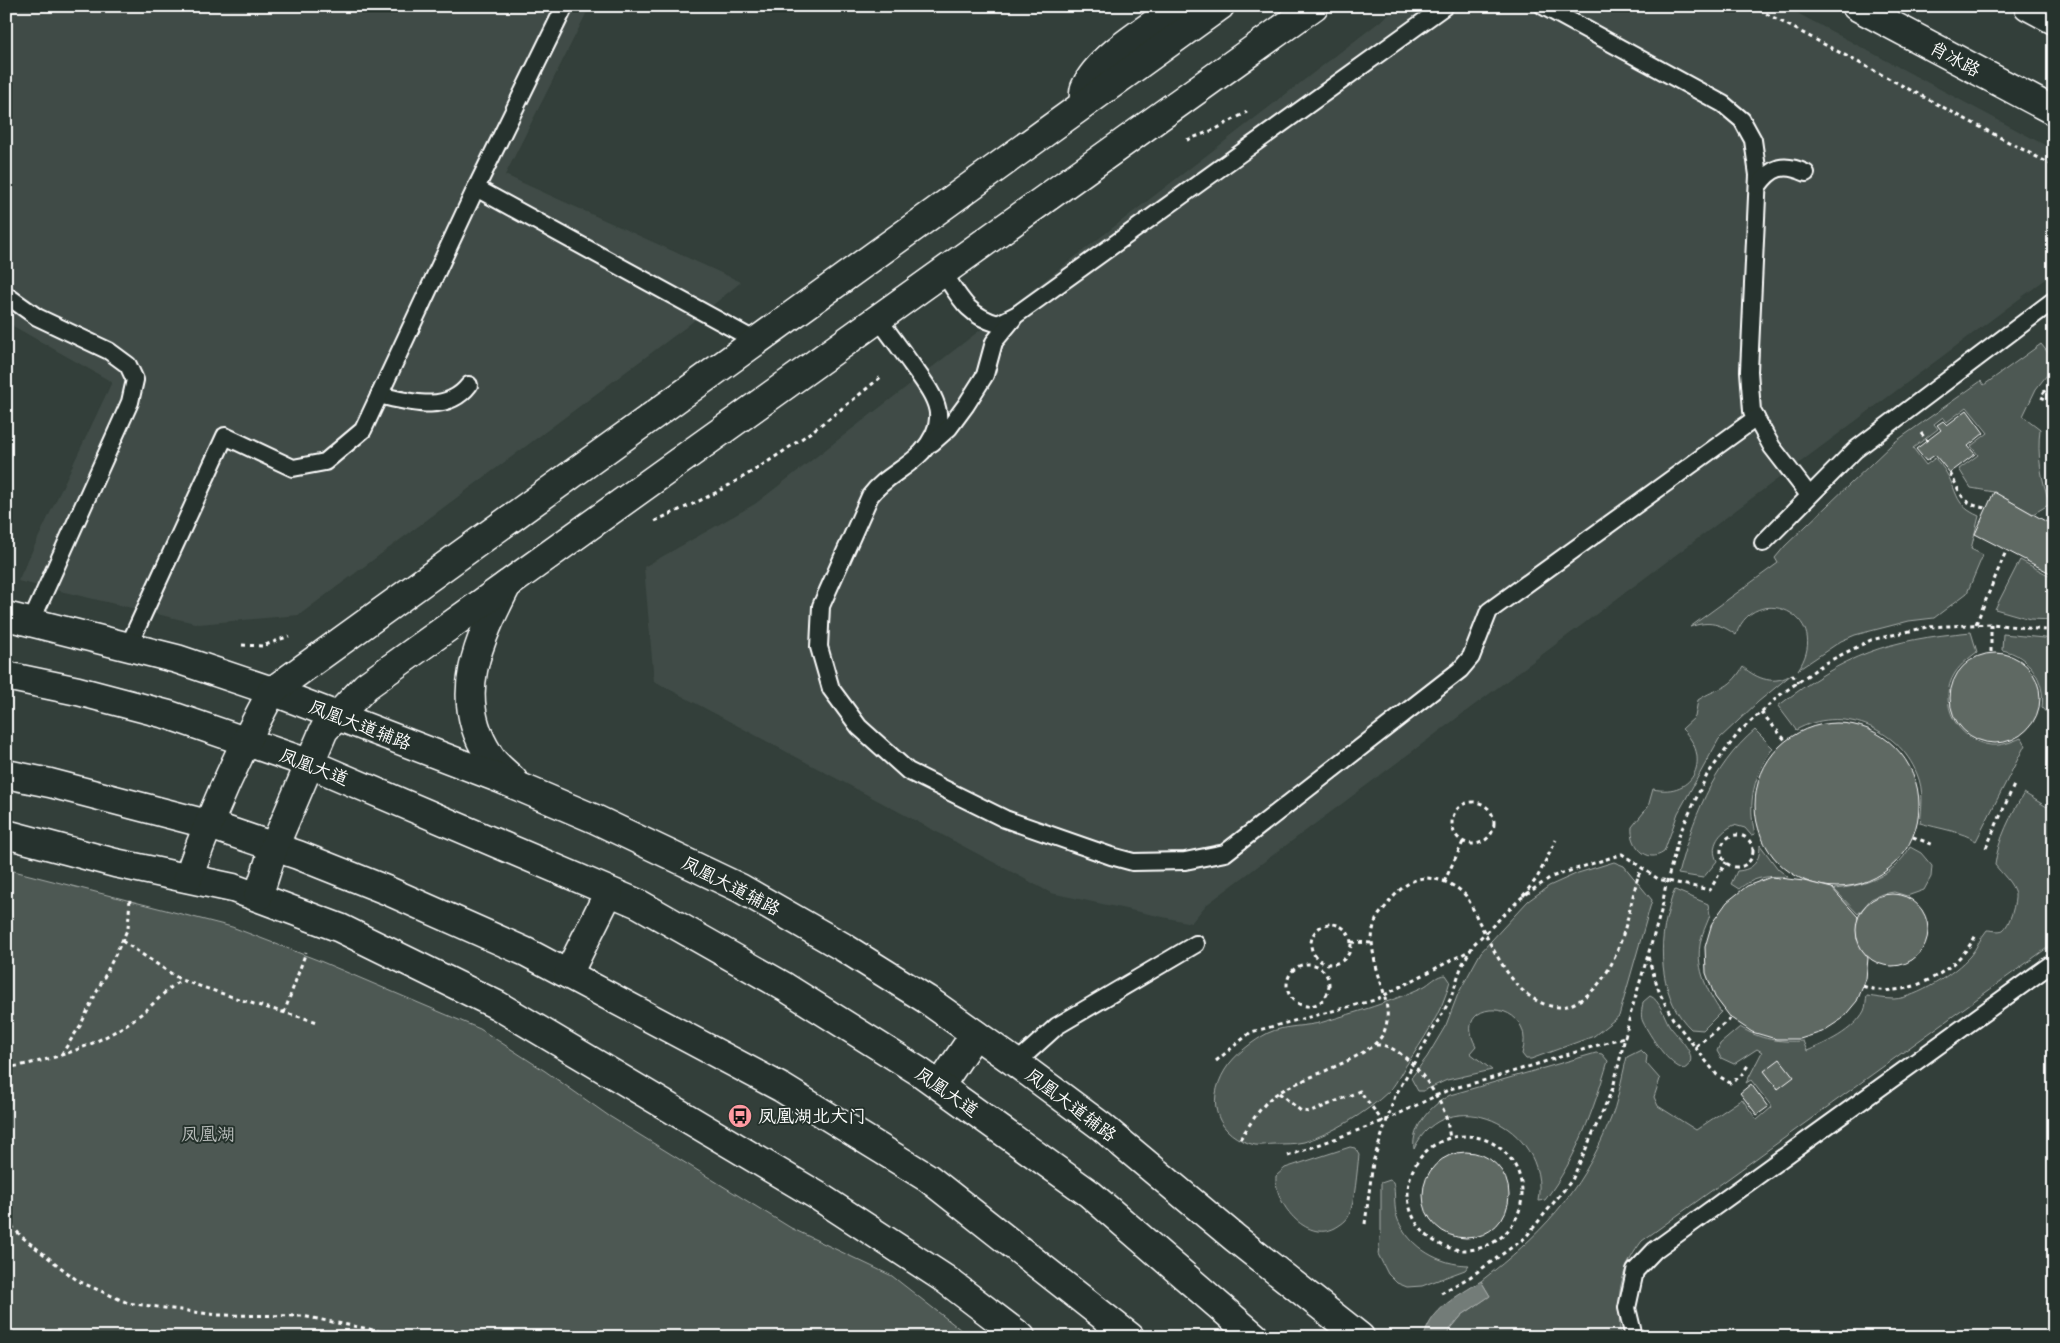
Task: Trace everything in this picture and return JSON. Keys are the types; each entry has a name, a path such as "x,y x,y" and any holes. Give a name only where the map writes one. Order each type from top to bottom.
{"street":[{"path":"1084,104 1084,90 1093,75 1114,54 1179,6"},
{"path":"188,878 207,824 244,741 272,691 1220,6"},
{"path":"258,897 274,847 308,763 324,730 366,686 1314,6"},
{"name":"肖冰路","path":"1856,6 2054,111"},
{"path":"2028,6 2054,20"},
{"path":"508,585 484,630 471,674 471,715 489,756 521,788"},
{"name":"凤凰大道辅路","path":"19,619 177,659 272,691 521,788 595,820 740,888 843,947 926,999 1016,1063 1101,1126 1235,1238 1360,1337"},
{"name":"凤凰大道","path":"6,676 78,691 151,710 308,763 639,904 785,987 940,1086 1090,1194 1255,1337"},
{"path":"6,774 50,783 207,824 274,847 386,890 526,952 782,1088 928,1178 1130,1337"},
{"path":"6,834 115,863 232,888 258,897 340,928 497,1005 818,1196 945,1279 1021,1337"},
{"path":"568,974 609,892"},
{"path":"940,1086 975,1034"}],"lane":[{"path":"128,647 225,436 293,468 325,462 363,430 476,188 566,6"},
{"path":"943,272 966,307 982,319 998,324 1016,315 1445,6"},
{"path":"1543,6 1723,104 1742,120 1753,140 1758,186 1749,371 1752,411 1772,447 1809,495"},
{"path":"1758,186 1764,176 1777,168 1792,167 1806,173"},
{"path":"476,188 756,341"},
{"path":"6,295 37,316 109,350 128,366 135,380 130,402 19,619"},
{"path":"1763,543 1855,450 2054,300"},
{"path":"1016,315 994,342 985,375 949,428 921,453 878,486 870,496 821,606 820,647 831,689 859,727 908,771 1005,819 1133,862 1185,861 1225,853 1460,670 1471,657 1489,611 1756,418"},
{"path":"878,319 935,397 939,417 934,435 921,453"},
{"path":"379,395 411,402 439,404 461,395 469,385"},
{"path":"1016,1063 1057,1026 1196,944"},
{"path":"1634,1337 1626,1308 1635,1271 1655,1250 2054,962"}],"path":[{"path":"1752,6 2054,166"},
{"path":"1184,141 1216,129 1253,109"},
{"path":"647,525 722,489 754,471 849,404 882,376"},
{"path":"2054,377 2041,397 2054,403"},
{"path":"1950,473 1962,498 1968,504 1986,508"},
{"path":"1976,624 2006,551"},
{"path":"1441,1293 1470,1277 1525,1238 1572,1180 1613,1088 1625,1037 1662,908 1667,880 1680,833 1707,775 1740,731 1761,712 1826,663 1871,640 1928,627 1976,624 2054,631"},
{"path":"1991,624 1991,653"},
{"path":"236,644 262,646 292,634"},
{"path":"1792,674 1798,683"},
{"path":"1761,712 1786,741"},
{"path":"1986,848 2014,785"},
{"path":"1479,802 1490,809 1494,828 1491,835 1480,843 1463,842 1455,834 1452,827 1454,813 1465,803 1479,802"},
{"path":"1521,898 1552,877 1622,854 1658,879 1710,890 1726,862 1721,847 1726,839 1740,835 1749,840 1753,850 1752,856 1746,864 1736,866 1726,862"},
{"path":"1913,837 1934,845"},
{"path":"1365,1224 1373,1162 1384,1121 1395,1096 1450,1000 1462,965 1471,950 1521,898 1537,878 1556,840"},
{"path":"1444,882 1463,842"},
{"path":"1376,1045 1384,1033 1388,1014 1372,950 1376,921 1396,892 1418,879 1436,878 1465,895 1495,951 1522,990 1542,1004 1563,1007 1580,1001 1600,984 1614,958 1642,868"},
{"path":"61,1056 80,1026 128,928 130,893"},
{"path":"1335,924 1341,926 1346,930 1351,942 1348,955 1344,961 1330,964 1321,962 1314,954 1311,942 1312,935 1322,926 1335,924"},
{"path":"1863,986 1872,990 1908,989 1927,981 1961,956 1976,935"},
{"path":"122,941 181,980 318,1022"},
{"path":"1351,942 1373,943"},
{"path":"1216,1061 1251,1032 1375,1000 1440,968 1471,950"},
{"path":"284,1013 305,951 312,954"},
{"path":"1648,957 1660,994 1673,1019 1717,1075 1730,1083 1740,1077 1749,1064"},
{"path":"1319,966 1321,962"},
{"path":"1312,964 1319,966 1328,977 1328,992 1325,998 1313,1005 1299,1003 1288,988 1290,975 1299,966 1312,964"},
{"path":"6,1068 36,1063 100,1042 139,1016 181,980"},
{"path":"1695,1048 1731,1018"},
{"path":"1288,1156 1384,1121 1450,1089 1486,1080 1625,1037"},
{"path":"1240,1138 1271,1098 1300,1080 1352,1058 1376,1045 1386,1044 1403,1054 1427,1082 1443,1108 1450,1138"},
{"path":"1279,1093 1301,1111 1311,1112 1360,1091 1384,1121"},
{"path":"1469,1136 1488,1141 1505,1152 1517,1168 1522,1186 1521,1206 1514,1224 1502,1238 1485,1247 1467,1251 1449,1249 1432,1240 1419,1227 1410,1211 1408,1192 1411,1174 1420,1158 1433,1146 1450,1138 1469,1136"},
{"path":"6,1220 22,1237 78,1280 128,1303 217,1315 302,1316 396,1332 409,1337"}],"shaded area":[{"path":"6,6 590,6 505,175 741,282 686,327 299,615 199,624 18,581 112,382 6,322"},
{"path":"1400,6 1784,6 2054,150 2054,273 1206,905 1191,923 1051,893 654,681 644,567 755,504"},
{"path":"1481,1281 1490,1296 1462,1315 1448,1332 1450,1337 1424,1337 1439,1310"}],"green space":[{"path":"2041,344 2054,360 2054,366 2036,389 2023,416 2040,429 2040,467 2050,504 2033,514 1994,492 1971,488 1959,469 1978,455 1971,446 1988,433 1967,407 1947,422 1943,417 1934,424 1938,429 1913,448 1926,465 1935,458 1946,472 1961,503 1965,508 1979,516 1971,549 1983,555 1967,593 1934,618 1909,621 1855,635 1841,641 1798,670 1807,650 1806,634 1799,620 1788,611 1773,607 1758,610 1745,618 1736,635 1714,624 1690,627 1778,563 1775,558 1785,546 1892,444 1981,381 1984,385"},
{"path":"2020,560 2054,578 2054,620 2030,619 1995,609"},
{"path":"1971,632 1977,652 1960,667 1950,684 1949,708 1954,719 1960,729 1969,737 1979,742 1999,745 2021,738 2025,745 1976,841 1957,833 1920,823 1922,792 1917,774 1908,758 1896,744 1882,733 1866,725 1849,721 1831,720 1813,723 1796,730 1778,706 1825,674 1868,652 1915,640"},
{"path":"2003,634 2054,639 2054,720 2042,707 2043,697 2041,688 2034,671 2020,657 2002,650"},
{"path":"1743,667 1754,675 1766,680 1779,680 1792,674 1758,702 1719,739 1678,813 1664,852 1651,856 1645,854 1636,846 1632,827 1648,807 1653,789 1668,790 1679,787 1689,781 1697,763 1696,751 1691,740 1682,729 1695,717 1698,700 1728,685"},
{"path":"1755,730 1773,748 1761,768 1754,789 1752,811 1755,834 1751,835 1745,828 1734,825 1724,831 1717,840 1714,850 1717,861 1703,878 1678,874 1697,815 1715,777 1740,744"},
{"path":"2024,793 2047,807 2054,799 2054,943 1642,1241 1627,1266 1621,1284 1619,1303 1621,1337 1450,1337 1448,1332 1462,1315 1490,1296 1481,1281 1540,1230 1571,1193 1585,1172 1598,1149 1612,1115 1627,1057 1641,1050 1647,1056 1646,1063 1660,1079 1654,1097 1658,1106 1696,1130 1742,1099 1757,1120 1772,1107 1751,1080 1746,1083 1762,1052 1757,1049 1734,1064 1721,1058 1717,1051 1720,1044 1740,1027 1755,1035 1770,1039 1803,1041 1807,1051 1831,1040 1853,1025 1864,1011 1867,996 1903,998 1935,984 1963,963 1987,930 2003,930 2012,913 2015,894 2009,882 1995,865 2002,837"},
{"path":"1760,845 1778,869 1788,877 1775,876 1756,879 1739,889 1731,884 1737,871 1748,869 1755,863 1759,855"},
{"path":"1910,847 1921,853 1932,866 1931,877 1924,890 1907,896 1894,892 1882,894 1871,899 1858,914 1834,889 1846,888 1878,878 1896,865"},
{"path":"1614,862 1624,866 1652,900 1619,1016 1594,1036 1531,1059 1526,1059 1522,1054 1524,1035 1518,1021 1508,1013 1495,1010 1483,1012 1474,1018 1471,1030 1476,1046 1470,1053 1492,1070 1447,1080 1423,1091 1418,1091 1411,1078 1427,1057 1446,1025 1458,994 1481,952 1528,901 1549,886 1578,873"},
{"name":"凤凰湖","path":"6,869 232,927 320,961 480,1029 545,1071 609,1116 791,1228 892,1276 970,1337 6,1337"},
{"path":"1675,890 1708,904 1710,915 1703,933 1699,954 1701,972 1721,1012 1703,1030 1691,1029 1681,1017 1673,1004 1664,974 1663,942 1672,895"},
{"path":"1446,975 1450,981 1447,993 1425,1036 1391,1089 1359,1115 1338,1128 1304,1142 1293,1144 1255,1145 1242,1141 1231,1134 1224,1126 1218,1116 1216,1106 1219,1082 1233,1059 1256,1040 1275,1030 1323,1022 1374,1006 1423,987 1439,976"},
{"path":"1650,996 1659,1004 1669,1025 1690,1053 1691,1059 1684,1069 1678,1067 1666,1057 1642,1020 1643,1002"},
{"path":"1596,1053 1602,1054 1608,1061 1596,1098 1575,1151 1545,1200 1538,1201 1538,1174 1528,1151 1513,1133 1492,1120 1470,1115 1448,1117 1429,1128 1414,1149 1414,1141 1419,1125 1429,1111 1450,1095"},
{"path":"1350,1147 1355,1148 1359,1155 1354,1194 1348,1217 1335,1228 1324,1231 1313,1230 1303,1225 1294,1218 1280,1198 1276,1176 1285,1168"},
{"path":"1390,1180 1393,1182 1398,1220 1410,1239 1418,1247 1437,1258 1447,1262 1469,1265 1465,1270 1422,1286 1407,1287 1397,1283 1388,1274 1378,1254 1381,1231 1381,1183"}],"building":[{"path":"1967,410 1984,433 1968,446 1975,454 1950,473 1935,455 1926,461 1916,449 1941,430 1937,425 1943,421 1947,425"},
{"path":"1994,492 2054,526 2054,575 1975,534"},
{"path":"1995,653 2012,657 2027,666 2036,681 2040,698 2036,715 2027,730 2012,739 1995,743 1978,739 1963,730 1954,715 1950,698 1954,681 1963,666 1978,657"},
{"path":"1845,723 1861,726 1876,732 1901,753 1910,766 1916,781 1919,805 1918,821 1910,844 1889,869 1876,878 1861,884 1829,887 1813,884 1798,878 1773,857 1764,844 1758,829 1755,797 1758,781 1764,766 1785,741 1798,732 1813,726"},
{"path":"1771,877 1804,881 1832,888 1858,917 1857,939 1868,958 1866,979 1857,1001 1842,1019 1822,1032 1800,1039 1776,1039 1752,1032 1731,1018 1715,997 1706,973 1705,947 1712,923 1727,902 1747,886"},
{"path":"1892,894 1912,900 1922,910 1928,930 1922,950 1912,960 1892,966 1872,960 1862,950 1856,930 1862,910 1872,900"},
{"path":"1780,1059 1794,1077 1778,1089 1764,1071"},
{"path":"1751,1084 1768,1107 1757,1115 1740,1093"},
{"path":"1466,1152 1482,1156 1496,1165 1505,1179 1509,1195 1505,1211 1496,1225 1482,1234 1466,1238 1450,1234 1436,1225 1427,1211 1423,1195 1427,1179 1436,1165 1450,1156"}],"place":[{"name":"凤凰湖北大门","path":"740,1116"}]}
